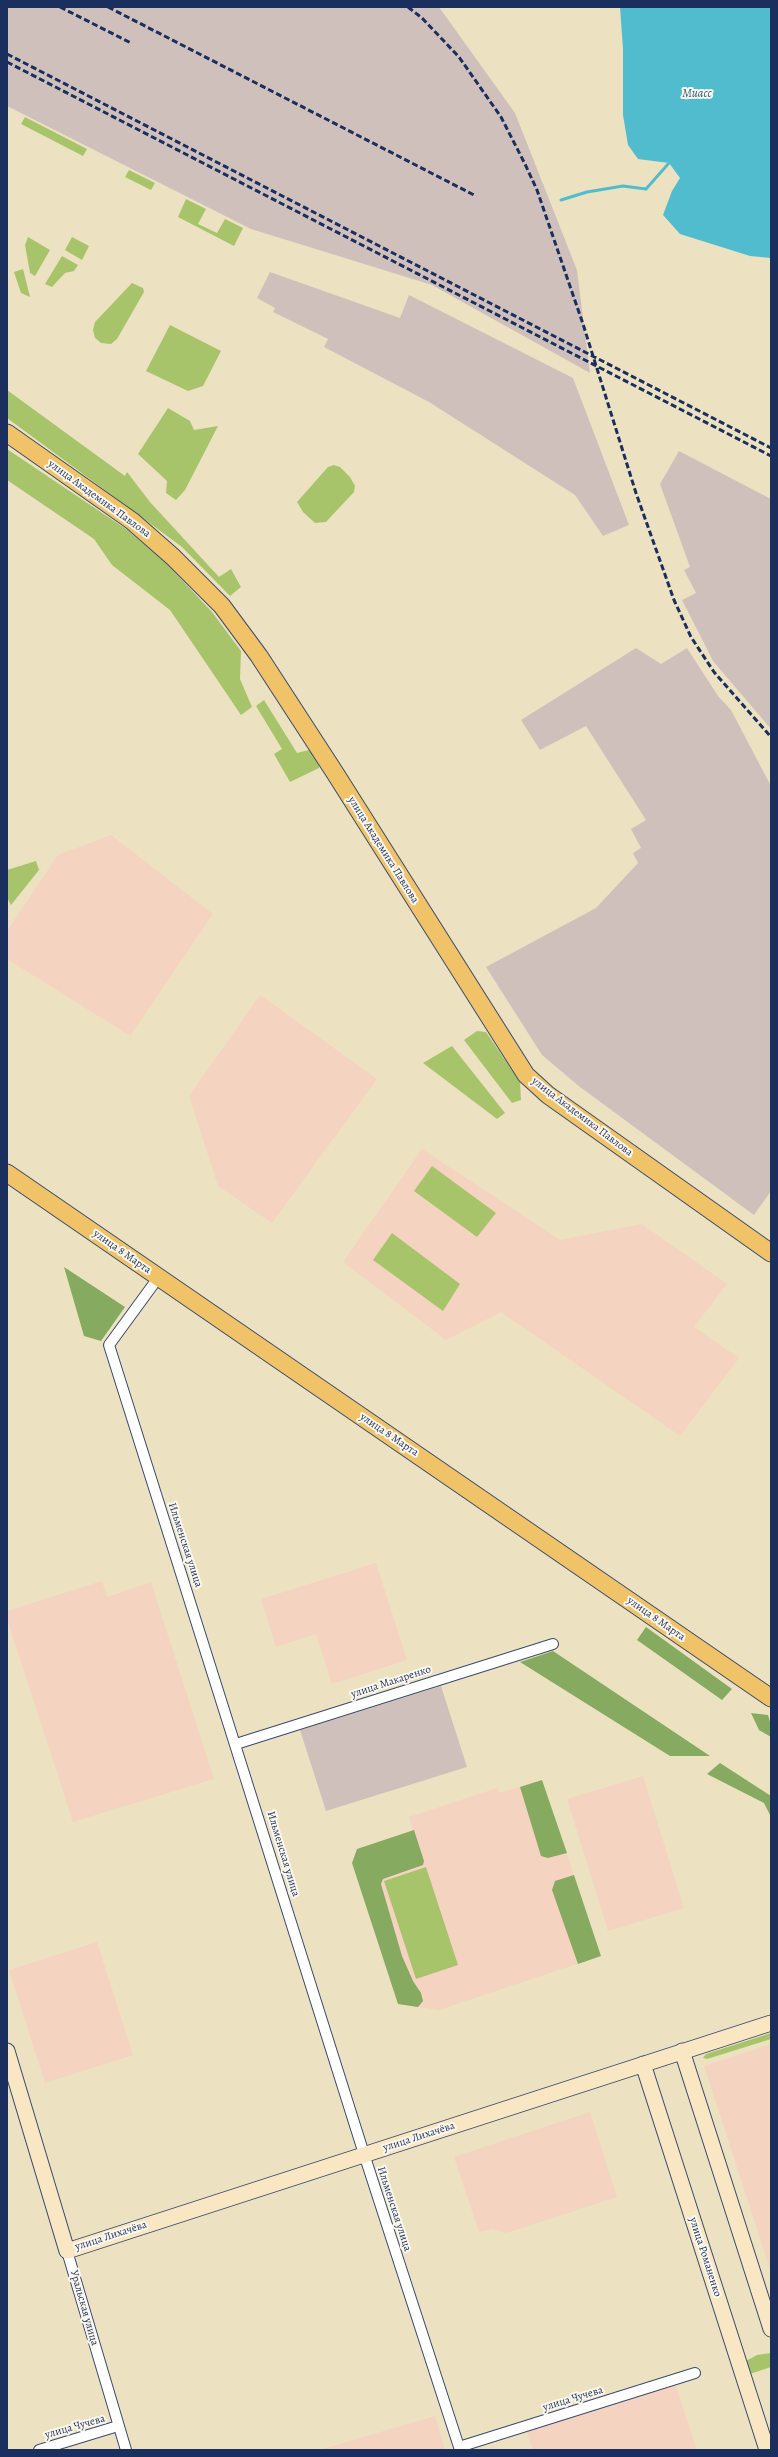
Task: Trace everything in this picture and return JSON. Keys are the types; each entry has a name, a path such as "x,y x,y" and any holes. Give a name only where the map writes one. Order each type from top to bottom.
{"main road":[{"name":"улица Академика Павлова","path":"7,433 132,521 173,556 222,606 259,656 526,1075 548,1095 771,1253"},
{"name":"улица 8 Марта","path":"7,1173 771,1698"},
{"name":"улица Лихачёва","path":"67,2250 771,2022"},
{"name":"Уральская улица","path":"7,2051 67,2250"},
{"path":"682,2051 771,2329"},
{"name":"улица Романенко","path":"643,2064 767,2450"}],"street":[{"name":"Ильменская улица","path":"158,1278 109,1345 364,2154 460,2449"},
{"name":"улица Макаренко","path":"236,1744 553,1644"},
{"name":"Уральская улица","path":"67,2250 126,2450"},
{"name":"улица Чучева","path":"460,2449 695,2373"},
{"name":"улица Чучева","path":"38,2450 118,2426"}],"shaded area":[{"path":"7,7 439,7 515,113 577,270 590,373 432,285 251,229 7,106"},
{"path":"270,272 400,318 409,295 573,378 629,525 603,536 575,495 429,402 324,347 328,339 273,312 275,308 257,298"},
{"path":"679,451 771,499 771,729 713,661 682,600 696,593 684,570 690,567 660,484"},
{"path":"636,648 661,664 687,648 718,696 731,710 771,786 771,1191 754,1215 580,1087 542,1055 486,967 596,908 638,863 633,853 641,848 631,829 646,820 586,726 540,750 521,720"},
{"path":"111,835 213,914 130,1036 7,959 7,931 58,855"},
{"path":"260,995 377,1079 272,1223 218,1186 189,1096"},
{"path":"422,1149 560,1240 642,1224 727,1284 694,1327 739,1358 680,1436 501,1312 446,1340 343,1262"},
{"path":"376,1563 407,1660 332,1684 316,1634 276,1647 261,1599"},
{"path":"102,1581 107,1597 151,1582 214,1779 73,1822 7,1619 7,1611"},
{"path":"441,1686 467,1767 326,1811 300,1730"},
{"path":"643,1776 684,1908 608,1931 567,1799"},
{"path":"542,1780 601,1956 439,2010 398,2004 352,1863 357,1849 413,1830 409,1817 497,1788 499,1793"},
{"path":"97,1942 133,2055 45,2083 9,1970"},
{"path":"771,2044 771,2272 704,2066"},
{"path":"590,2112 617,2197 507,2233 492,2229 479,2232 454,2157"},
{"path":"675,2383 697,2450 533,2450 526,2430"},
{"path":"435,2416 445,2450 319,2450"}],"green space":[{"path":"25,117 87,149 83,156 21,124"},
{"path":"129,170 155,183 151,190 125,177"},
{"path":"186,199 206,209 198,224 217,233 225,219 243,228 234,246 178,217"},
{"path":"28,237 50,250 35,276 30,273 25,245"},
{"path":"72,237 89,246 82,260 65,250"},
{"path":"62,256 78,265 74,271 65,273 52,287 45,284"},
{"path":"23,269 30,297 21,293 14,272"},
{"path":"132,283 143,288 144,292 117,339 111,344 101,343 95,338 93,330 95,322"},
{"path":"170,325 221,351 203,386 188,391 146,371"},
{"path":"7,390 125,476 127,472 150,502 219,577 231,569 241,587 230,596 182,547 7,418"},
{"path":"168,408 190,421 194,430 218,426 185,490 176,500 166,493 167,481 138,454"},
{"path":"7,449 126,529 167,564 212,612 241,651 240,679 252,707 241,715 170,610 112,565 94,539 7,480"},
{"path":"334,465 340,467 350,477 355,486 354,492 326,522 315,523 303,512 297,502 328,467"},
{"path":"264,700 297,753 313,749 321,762 319,768 290,782 274,754 282,749 256,706"},
{"path":"36,861 39,870 11,905 7,898 7,870"},
{"path":"477,1031 486,1032 520,1082 521,1100 512,1103 464,1040"},
{"path":"452,1046 505,1113 497,1119 423,1063"},
{"path":"432,1166 496,1213 477,1237 414,1191"},
{"path":"392,1233 460,1284 443,1311 373,1260"},
{"path":"64,1267 125,1307 101,1341 84,1336"},
{"path":"646,1627 732,1689 722,1700 637,1640"},
{"path":"553,1651 710,1756 670,1756 520,1662"},
{"path":"751,1713 768,1715 771,1725 771,1737 759,1730"},
{"path":"720,1763 771,1796 771,1817 764,1803 707,1774"},
{"path":"542,1780 567,1853 548,1858 541,1856 520,1787"},
{"path":"414,1830 424,1861 423,1865 383,1879 381,1884 402,1956 413,1981 421,1993 423,2001 418,2007 398,2004 352,1863 357,1849"},
{"path":"426,1867 458,1965 416,1979 384,1881"},
{"path":"574,1875 601,1956 578,1964 552,1890 555,1881"},
{"path":"771,2033 771,2039 707,2059 703,2058 706,2054"},
{"path":"771,2353 771,2367 750,2374 746,2361 757,2355"}],"water":[{"name":"Миасс","path":"620,7 771,7 771,258 750,256 680,234 663,215 672,191 680,178 669,163 638,159 628,145 623,115 623,49"}],"waterway":[{"path":"561,200 587,192 623,186 646,189 669,163"}],"railway":[{"path":"60,7 131,43"},
{"path":"108,7 474,195"},
{"path":"408,7 422,18 459,57 501,117 525,164 537,190 583,324 636,493 674,600 691,637 714,672 771,737"},
{"path":"7,54 771,448"},
{"path":"7,62 771,456"}]}
